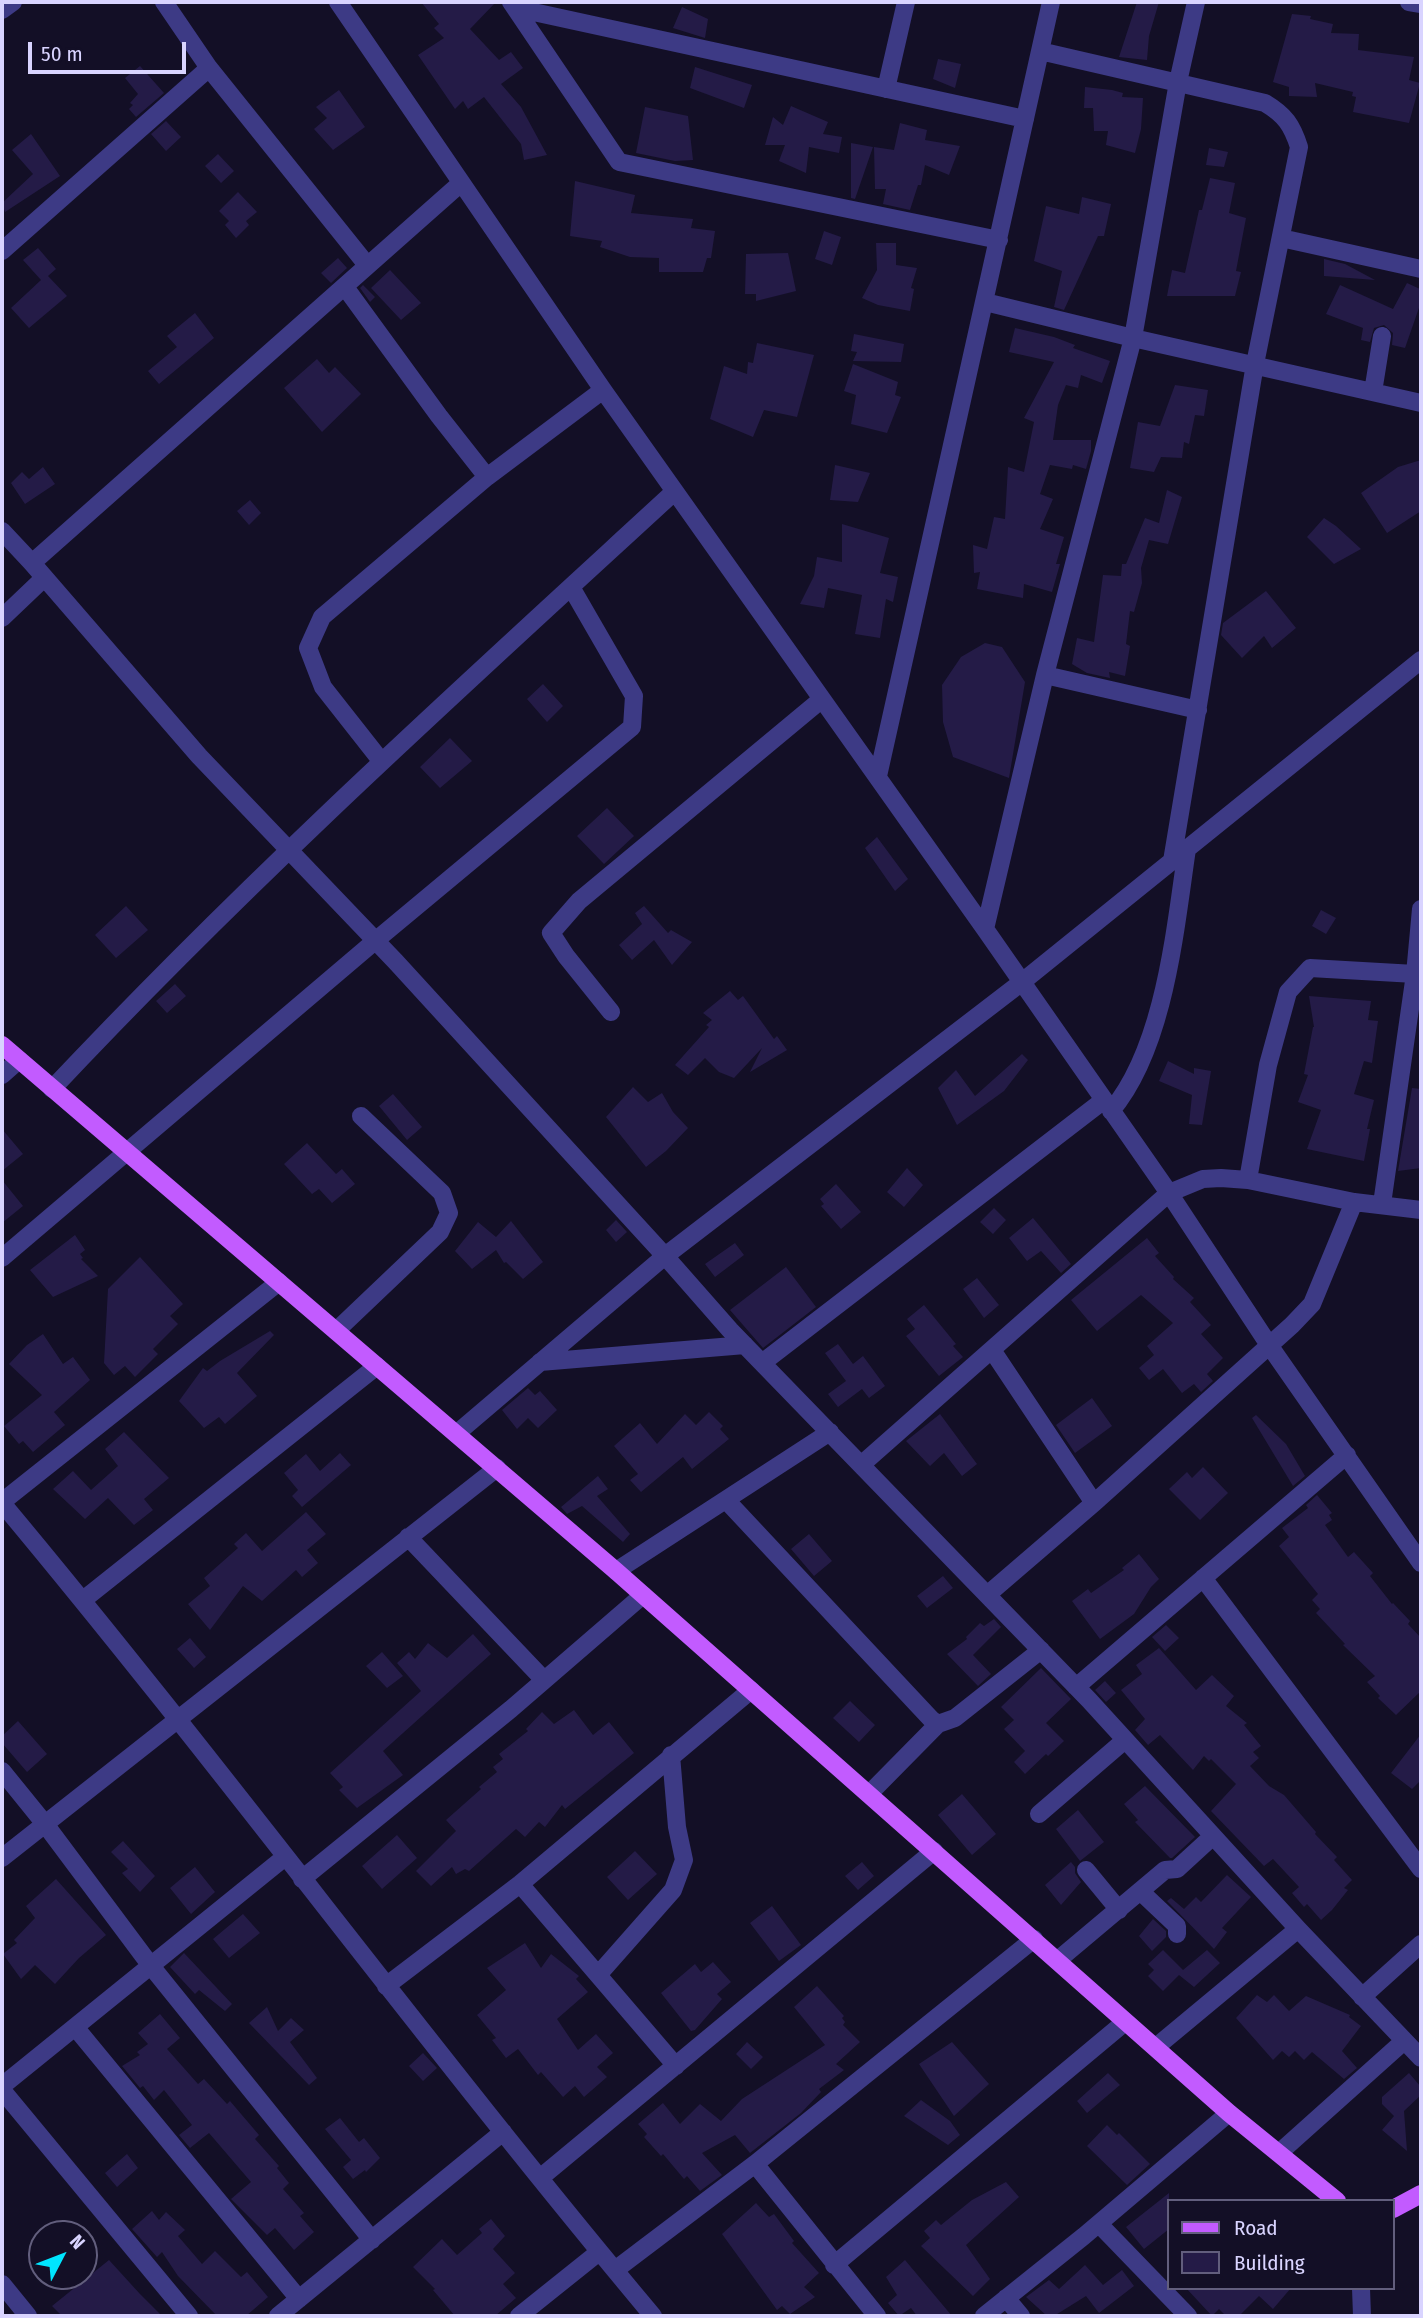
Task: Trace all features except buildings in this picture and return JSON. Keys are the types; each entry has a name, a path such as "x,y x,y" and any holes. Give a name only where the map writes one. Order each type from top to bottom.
{"main road":[{"path":"2,1045 616,1571 1229,2113 1335,2199"},
{"path":"1395,2208 1421,2194"}],"street":[{"path":"2,10 13,2"},
{"path":"164,2 209,68 367,265"},
{"path":"338,2 603,390 1022,982 1421,1563"},
{"path":"886,89 906,2"},
{"path":"878,776 1051,2"},
{"path":"985,929 1045,675 1133,338 1178,82 1196,2"},
{"path":"1409,2 1421,4"},
{"path":"513,5 1025,119"},
{"path":"513,5 619,162 999,240"},
{"path":"1040,51 1265,103 1283,114 1293,128 1299,147 1255,364 1172,861"},
{"path":"2,251 209,68"},
{"path":"32,563 461,183"},
{"path":"1281,238 1421,269"},
{"path":"345,286 439,416 487,477"},
{"path":"985,302 1421,403"},
{"path":"1373,392 1382,336"},
{"path":"382,762 323,687 308,648 322,617 487,477 603,390"},
{"path":"52,1089 130,1006 289,850 674,492"},
{"path":"2,531 199,756 375,941 745,1345 1041,1650 1421,2059"},
{"path":"2,618 44,578"},
{"path":"2,1258 632,727 634,696 571,587"},
{"path":"456,1434 665,1256 1022,982 1421,660"},
{"path":"1045,675 1198,710"},
{"path":"611,1012 551,933 579,901 822,699"},
{"path":"762,1363 1107,1105 1127,1093 1153,1028 1164,986 1187,849"},
{"path":"1381,1203 1415,974 1421,909"},
{"path":"1248,1180 1268,1065 1288,992 1310,968 1415,974"},
{"path":"2,1075 19,1060"},
{"path":"336,1331 440,1231 449,1213 442,1194 361,1116"},
{"path":"861,1465 1169,1194 1203,1179 1248,1180 1354,1202 1381,1203 1421,1210"},
{"path":"987,1595 1094,1503 1312,1304 1354,1202"},
{"path":"279,1282 2,1503 83,1601 386,1986 653,2316"},
{"path":"540,1362 745,1345"},
{"path":"992,1350 1094,1503"},
{"path":"83,1601 377,1366"},
{"path":"616,1571 830,1433"},
{"path":"1076,1687 1347,1455"},
{"path":"2,1858 497,1468"},
{"path":"726,1500 938,1724"},
{"path":"408,1537 544,1680"},
{"path":"1203,1578 1421,1869"},
{"path":"302,1879 382,1816 643,1595"},
{"path":"869,1794 938,1724 955,1718 1041,1650"},
{"path":"386,1986 520,1884 751,1689"},
{"path":"1039,1814 1125,1740"},
{"path":"598,1975 673,1890 684,1860 677,1828 671,1755"},
{"path":"2,1771 151,1966 372,2240"},
{"path":"1058,1960 1165,1870 1177,1869 1213,1836"},
{"path":"540,2178 934,1851"},
{"path":"188,2316 2,2088 285,1857"},
{"path":"1086,1870 1119,1910"},
{"path":"520,1884 676,2066"},
{"path":"1140,1891 1177,1926 1177,1934"},
{"path":"1156,2047 1298,1929"},
{"path":"615,2270 755,2164 1034,1939"},
{"path":"1362,1997 1421,1944"},
{"path":"834,2265 1125,2022"},
{"path":"75,2027 299,2299"},
{"path":"1279,2153 1405,2041"},
{"path":"984,2316 1099,2224 1229,2113"},
{"path":"278,2316 503,2132"},
{"path":"755,2164 877,2316"},
{"path":"1099,2224 1188,2316"},
{"path":"519,2316 600,2252"},
{"path":"2,2284 28,2316"},
{"path":"1361,2290 1362,2316"},
{"path":"1006,2298 1021,2316"}]}
